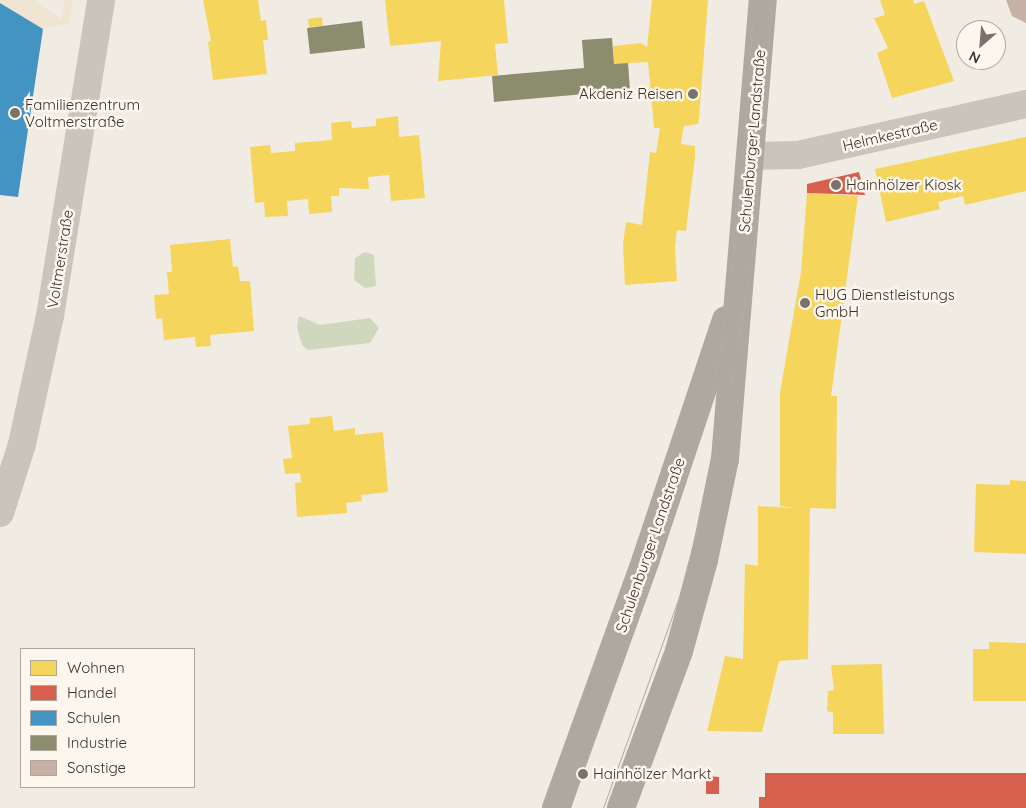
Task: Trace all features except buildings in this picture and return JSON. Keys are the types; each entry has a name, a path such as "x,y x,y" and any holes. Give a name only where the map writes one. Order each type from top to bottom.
{"main road":[{"name":"Schulenburger Landstraße","path":"621,808 679,651 704,560 725,459 739,281 752,156 763,0"},
{"name":"Schulenburger Landstraße","path":"556,808 646,559 739,281"}],"street":[{"name":"Voltmerstraße","path":"0,513 22,444 50,316 101,0"},
{"name":"Helmkestraße","path":"752,156 798,155 1026,104"}],"green space":[{"path":"365,252 374,255 376,286 365,288 354,280 355,258"},
{"path":"299,316 320,325 370,318 379,328 370,343 308,350 302,345 297,327"}],"shaded area":[{"path":"0,0 36,0 62,20 65,0 73,0 69,23 43,29 0,3"}],"tram line":[{"path":"570,808 706,415 720,352 738,218 754,0"},
{"path":"603,808 679,597 709,483 737,351 754,241 771,0"}],"place":[{"name":"Akdeniz Reisen","path":"693,94"},
{"name":"Familienzentrum Voltmerstraße","path":"15,113"},
{"name":"Hainhölzer Kiosk","path":"836,185"},
{"name":"HUG Dienstleistungs GmbH","path":"805,303"},
{"name":"Hainhölzer Markt","path":"583,774"}]}
